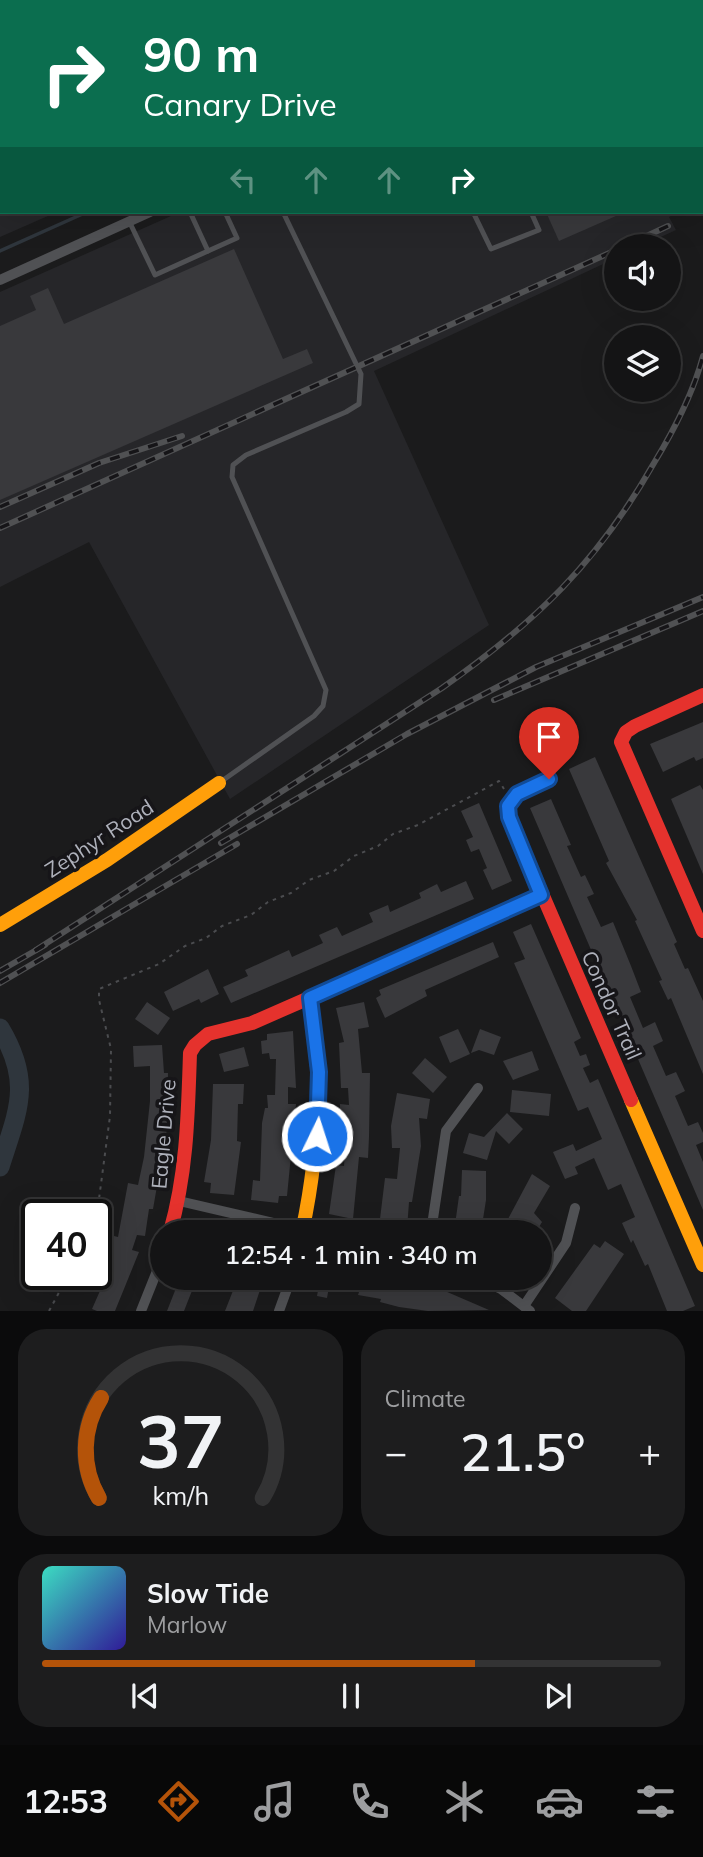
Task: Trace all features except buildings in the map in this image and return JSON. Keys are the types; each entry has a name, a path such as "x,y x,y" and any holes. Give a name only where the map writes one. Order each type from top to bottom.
{"street":[{"path":"0,280 145,214"},
{"path":"703,695 626,732 621,742 703,931"},
{"name":"Condor Trail","path":"549,779 517,794 508,806 509,817 703,1265"},
{"name":"Zephyr Road","path":"0,925 107,860 219,783"},
{"path":"307,1220 319,1104 317,1043 310,998 541,895"},
{"name":"Eagle Drive","path":"173,1220 179,1201 190,1116 190,1054 196,1040 204,1034 252,1023 310,998"},
{"path":"433,1220 446,1131 478,1088"},
{"path":"179,1201 259,1220"},
{"path":"497,1290 527,1309 566,1243 575,1208"},
{"path":"141,1311 150,1288"},
{"path":"279,1311 286,1290"}],"lane":[{"path":"191,214 208,251"},
{"path":"129,221 155,275 237,238 226,214"},
{"path":"219,783 314,716 323,705 327,690 232,477 233,465 246,455 346,412 359,404 362,390 361,374 284,214"},
{"path":"474,214 491,249 539,230 532,214"}],"path":[{"path":"99,1199 110,1116 111,1049 99,1000 99,989 159,964 222,926 251,915 268,902 291,893 309,880 334,871 354,856 378,846 393,834 418,825 499,781 504,790"},
{"path":"49,1311 60,1290"}],"shaded area":[{"path":"0,214 52,214 0,237"},
{"path":"176,214 674,214 669,217 676,230 667,234 604,234 604,264 374,371 489,625 230,799 89,542 0,587 0,292"}],"waterway":[{"path":"0,251 83,214"},
{"path":"0,1028 10,1047 19,1081 17,1112 0,1167"}],"railway":[{"path":"651,234 668,226"},
{"path":"0,528 604,255"},
{"path":"36,950 442,688 507,639 562,588 610,531 632,499 682,411 703,356"},
{"path":"0,507 99,463 182,436"},
{"path":"221,843 407,734 536,667 703,597"},
{"path":"494,700 703,611"},
{"path":"0,983 237,844"},
{"path":"0,971 45,945"}],"traffic: fast":[{"path":"316,995 542,895"}],"traffic: slow":[{"path":"0,925 107,860 219,783"},
{"path":"304,1220 315,1144 318,1086 310,998"},
{"path":"631,1100 703,1265"}],"traffic: jam":[{"path":"703,695 635,726 626,732 621,742 703,931"},
{"path":"549,779 521,792 512,802 509,817 631,1100"},
{"path":"173,1220 183,1166 190,1053 195,1045 208,1034 252,1023 316,995"}],"route":[{"path":"317,1136 319,1072 310,998 541,895 507,812 511,800 517,794 549,779"}]}
